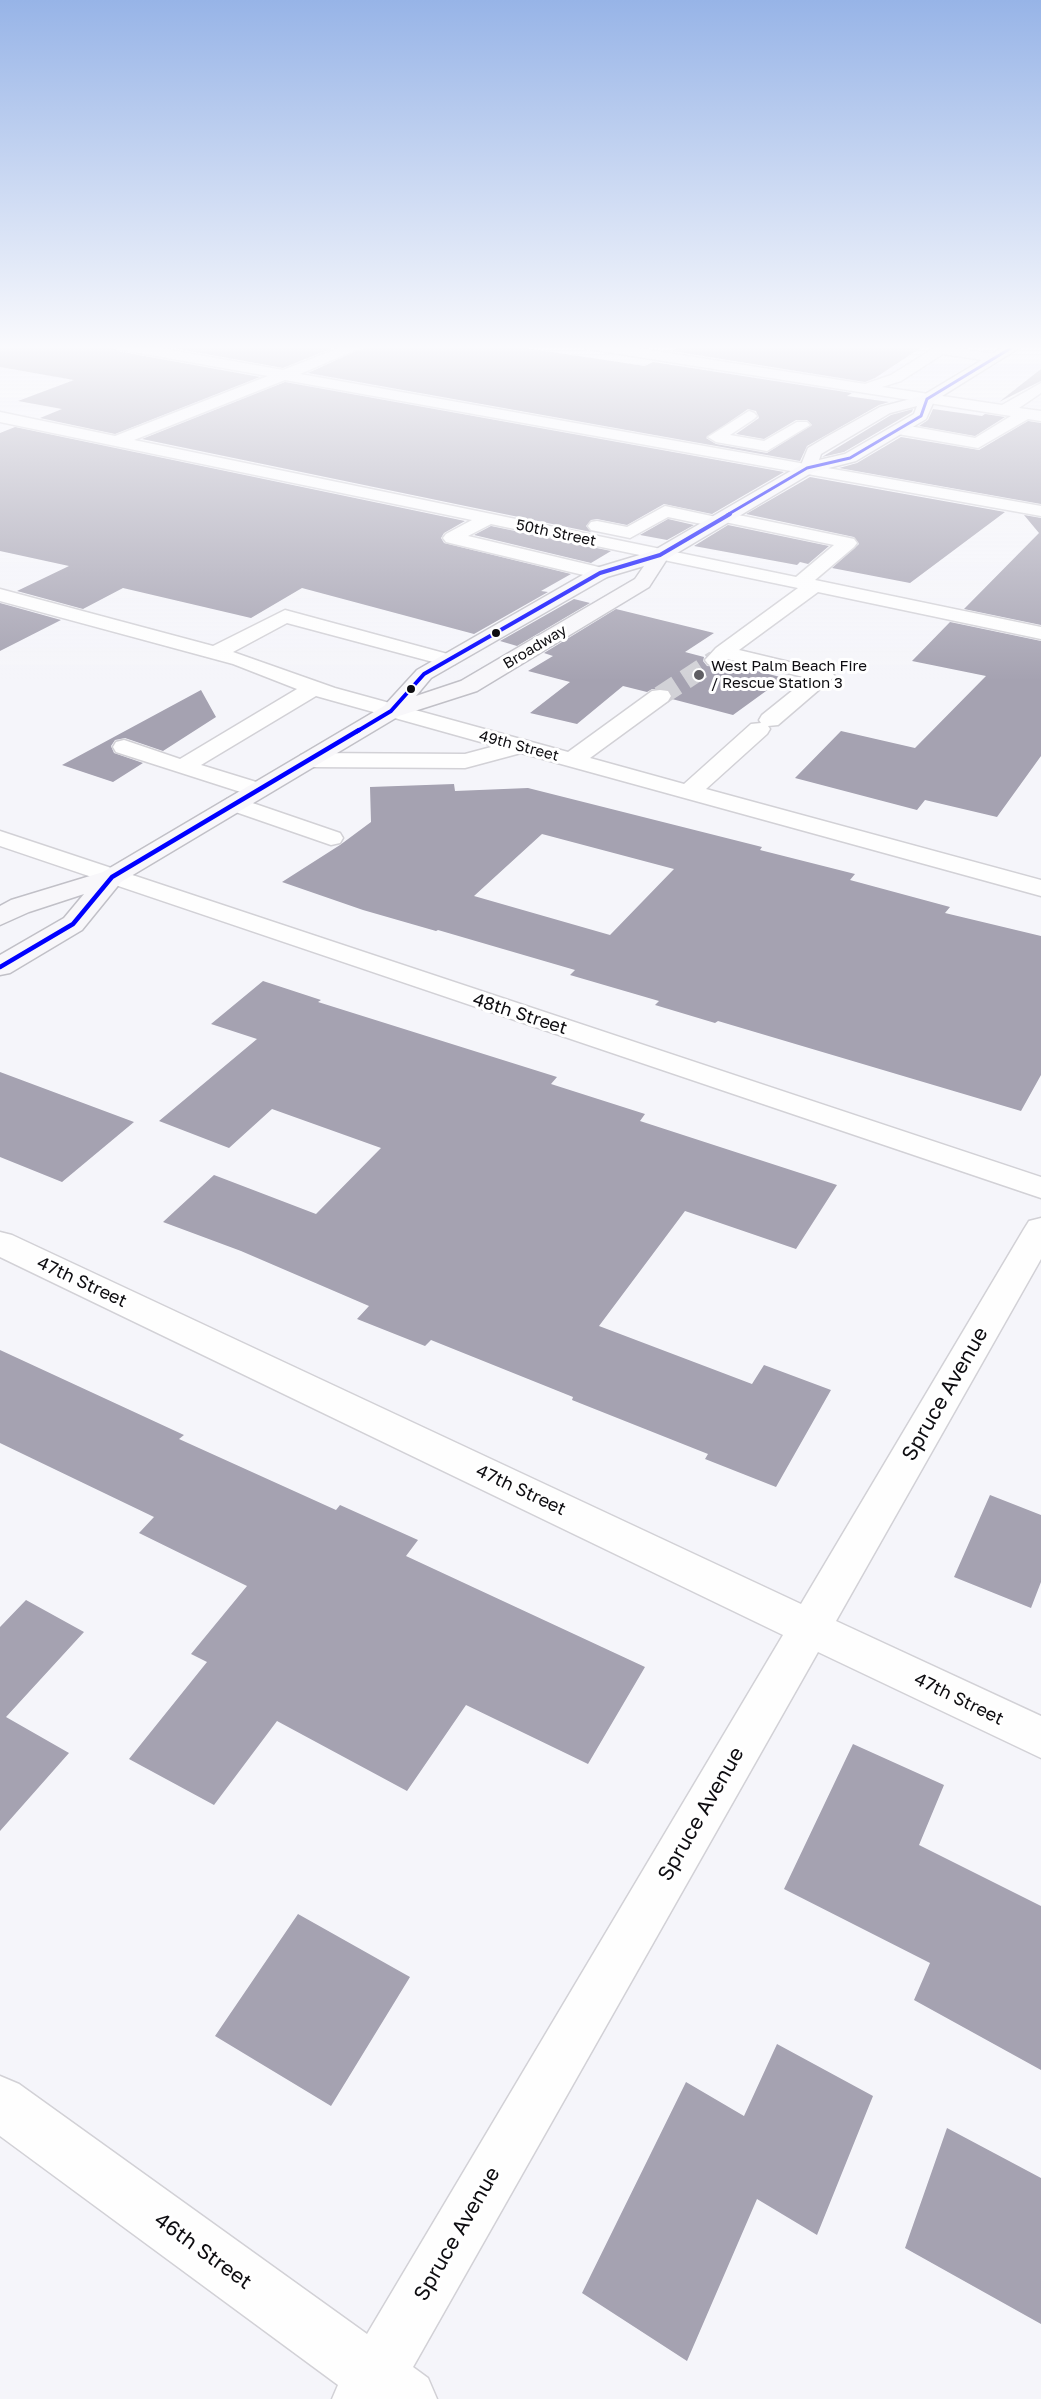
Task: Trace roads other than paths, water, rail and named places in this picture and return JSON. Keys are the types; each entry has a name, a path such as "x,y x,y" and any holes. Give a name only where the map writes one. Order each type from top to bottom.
{"main road":[{"name":"Broadway","path":"807,468 812,457"},
{"name":"Broadway","path":"391,711 424,674 600,573 660,555 807,468 852,457"},
{"name":"Broadway","path":"0,917 20,906 112,877 391,711 469,686 642,583 660,555"},
{"name":"Broadway","path":"0,967 73,924 112,877"}],"street":[{"name":"50th Street","path":"193,457 1041,633"},
{"path":"742,457 1041,511"},
{"path":"532,528 551,517 630,533 664,511 848,543 807,585 719,656 824,676 764,724 689,792"},
{"path":"487,519 452,538 600,573"},
{"path":"592,541 610,529"},
{"name":"49th Street","path":"0,596 240,660 314,687 391,711 1041,888"},
{"path":"216,653 285,616 448,660"},
{"path":"182,767 314,687"},
{"path":"572,760 660,696"},
{"path":"124,747 258,790"},
{"path":"309,760 465,761 520,747"},
{"path":"235,804 330,838"},
{"name":"48th Street","path":"0,838 1041,1188"},
{"name":"Spruce Avenue","path":"381,2391 809,1628 1041,1229"},
{"name":"47th Street","path":"0,1243 1041,1738"},
{"name":"46th Street","path":"0,2103 381,2391"}],"tunnel":[{"path":"660,696 715,660"}],"place":[{"name":"West Palm Beach Fire / Rescue Station 3","path":"699,675"}]}
